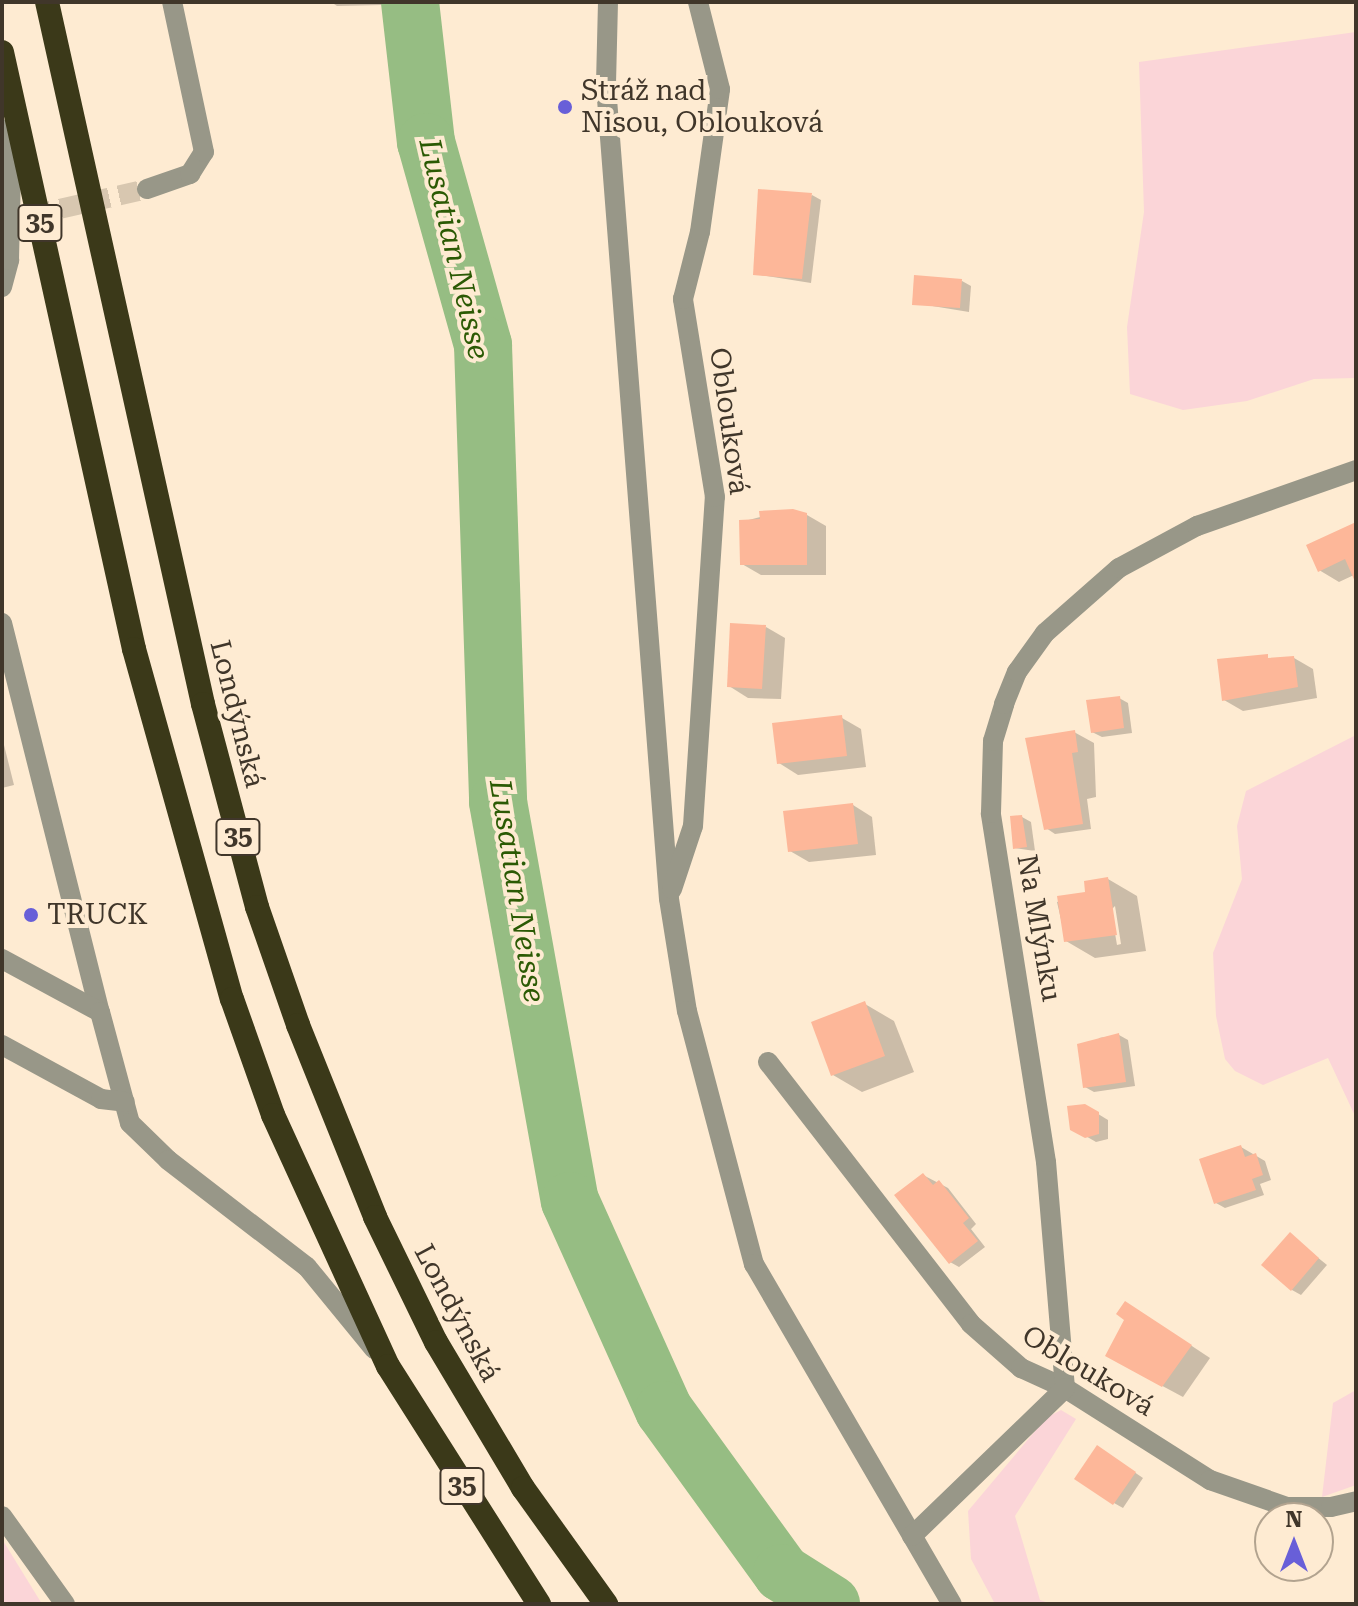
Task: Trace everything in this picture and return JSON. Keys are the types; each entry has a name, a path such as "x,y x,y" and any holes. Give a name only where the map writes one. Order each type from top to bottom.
{"highway":[{"name":"Londýnská","path":"47,2 203,704 257,907 298,1025 375,1217 430,1330 523,1488 606,1604"},
{"name":"35","path":"2,52 134,649 195,881 273,1115 388,1366 539,1604"}],"street":[{"path":"147,189 190,174 204,152 172,2"},
{"path":"608,2 606,86 669,899 687,1011 754,1264 952,1604"},
{"name":"Oblouková","path":"669,899 693,826 715,497 683,299 700,232 720,89 698,2"},
{"path":"2,287 9,260 13,102"},
{"name":"Na Mlýnku","path":"1065,1388 1046,1162 991,813 993,741 1004,704 1017,672 1045,633 1119,568 1197,526 1356,470"},
{"path":"2,623 130,1123 168,1160 307,1267 388,1366"},
{"path":"2,959 100,1012"},
{"path":"2,1045 101,1099 125,1102"},
{"name":"Oblouková","path":"768,1062 971,1324 1021,1368 1065,1388 1210,1480 1287,1507 1331,1507 1356,1501"},
{"path":"912,1536 1065,1388"},
{"path":"2,1516 65,1604"}],"shaded area":[{"path":"1356,32 1356,378 1314,379 1247,401 1183,410 1130,394 1127,327 1144,212 1139,62"},
{"path":"1356,735 1356,1118 1328,1058 1263,1085 1235,1071 1225,1059 1216,1016 1213,953 1242,879 1237,826 1246,791"},
{"path":"1356,1390 1356,1485 1322,1497 1333,1403"},
{"path":"1061,1410 1076,1419 1015,1516 1040,1600 1052,1604 995,1604 971,1559 968,1511 1046,1418"},
{"path":"2,1539 42,1604 2,1604"}],"building":[{"path":"758,189 812,193 802,279 753,275"},
{"path":"914,275 962,279 960,308 912,305"},
{"path":"793,509 807,513 807,565 740,565 739,520 760,519 759,511"},
{"path":"1356,522 1356,584 1345,559 1318,572 1306,545"},
{"path":"730,623 766,625 762,689 727,687"},
{"path":"1268,654 1268,658 1294,656 1298,687 1222,701 1217,659"},
{"path":"1120,696 1124,728 1091,733 1086,700"},
{"path":"842,715 847,756 777,764 772,723"},
{"path":"1075,730 1078,752 1072,753 1083,824 1044,830 1025,738"},
{"path":"853,803 858,844 788,852 783,811"},
{"path":"1022,815 1027,847 1013,849 1010,816"},
{"path":"1108,877 1117,935 1064,942 1057,896 1085,892 1084,881"},
{"path":"865,1001 885,1056 831,1076 811,1022"},
{"path":"1119,1033 1126,1082 1083,1088 1077,1044"},
{"path":"1085,1104 1099,1112 1099,1134 1085,1138 1070,1130 1067,1106"},
{"path":"1241,1145 1245,1157 1256,1153 1263,1175 1252,1179 1256,1190 1214,1204 1199,1159"},
{"path":"923,1173 933,1185 939,1180 969,1218 963,1223 978,1241 949,1264 894,1195"},
{"path":"1290,1232 1319,1258 1291,1291 1261,1265"},
{"path":"1125,1301 1192,1345 1162,1387 1105,1356 1124,1320 1116,1314"},
{"path":"1097,1445 1136,1472 1113,1505 1074,1479"}],"waterway":[{"name":"Lusatian Neisse","path":"410,2 426,142 483,345 498,802 570,1201 664,1410 782,1573 831,1604"}],"tunnel":[{"path":"2,222 147,189"}],"place":[{"name":"Stráž nad Nisou, Oblouková","path":"565,107"},
{"name":"TRUCK","path":"31,915"}]}
